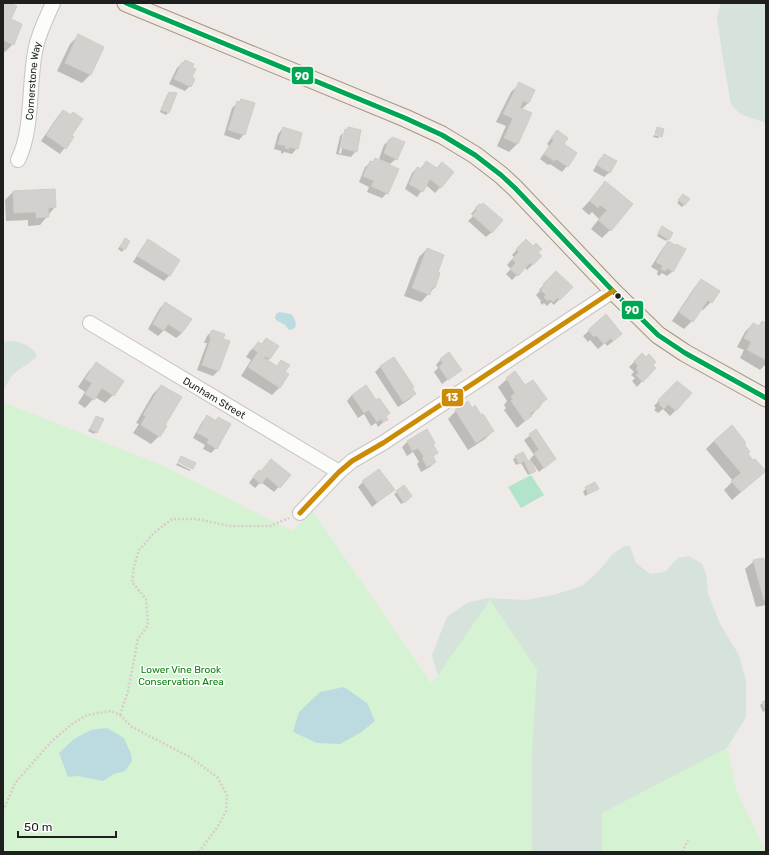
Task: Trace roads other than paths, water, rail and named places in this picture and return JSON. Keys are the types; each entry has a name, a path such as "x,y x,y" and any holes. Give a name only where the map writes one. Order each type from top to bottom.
{"main road":[{"path":"126,3 405,118 442,135 475,154 515,188 612,291 655,332 685,353 766,398"}],"street":[{"name":"Cornerstone Way","path":"18,160 26,136 36,46 52,3"},
{"path":"300,513 339,472 352,461 383,443 612,291"},
{"name":"Dunham Street","path":"90,323 339,472"}],"water":[{"path":"279,312 292,315 296,325 292,330 289,330 285,325 276,320 276,314"},
{"path":"344,687 367,703 375,721 360,733 340,744 317,743 293,732 299,712 320,692"},
{"path":"107,728 124,738 131,754 132,761 125,771 114,774 103,781 78,776 68,777 59,753 74,739 91,730"}],"park label":[{"name":"Lower Vine Brook Conservation Area","path":"181,674"}]}
